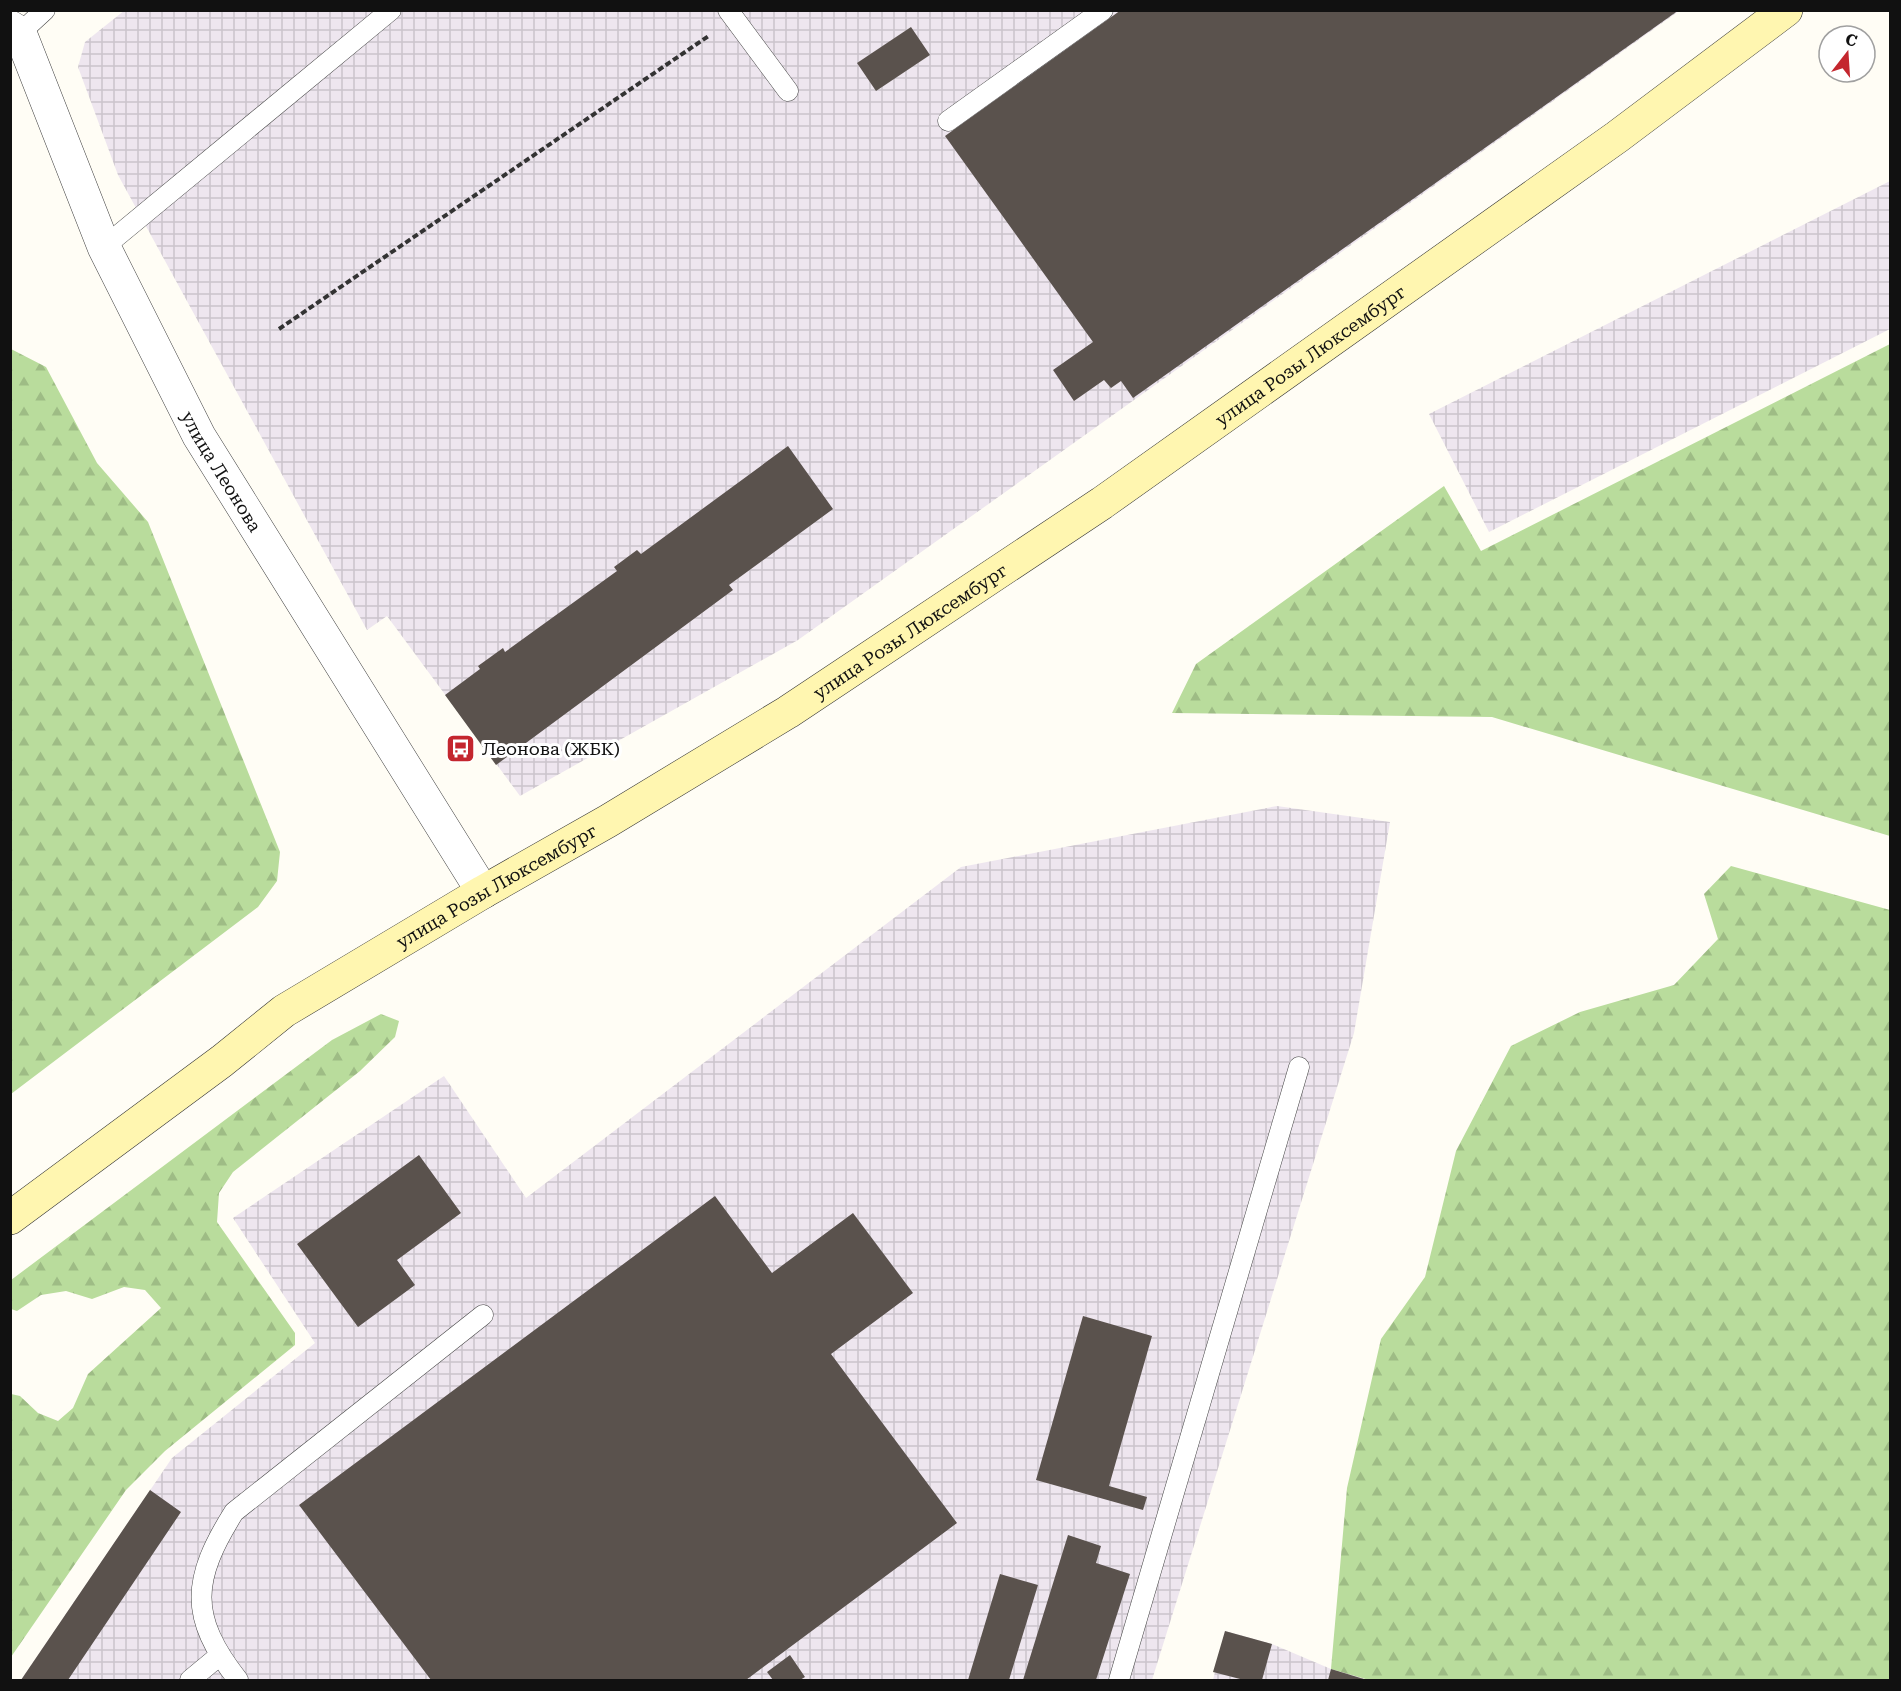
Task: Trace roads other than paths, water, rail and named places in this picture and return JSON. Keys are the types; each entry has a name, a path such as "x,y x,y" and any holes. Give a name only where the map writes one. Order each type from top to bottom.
{"street":[{"name":"улица Розы Люксембург","path":"10,1218 222,1061 284,1011 483,892 608,821 768,724 942,611 1122,489 1607,144 1786,10"},
{"name":"улица Леонова","path":"15,30 104,247 199,436 483,892"}],"lane":[{"path":"15,30 45,10"},
{"path":"104,247 391,10"},
{"path":"728,10 788,91"},
{"path":"948,121 1103,10"},
{"path":"1119,1680 1299,1067"},
{"path":"238,1680 219,1656 207,1634 201,1607 203,1571 215,1542 234,1512 483,1315"},
{"path":"190,1680 219,1656"}],"place":[{"name":"Леонова (ЖБК)","path":"461,748"}]}
